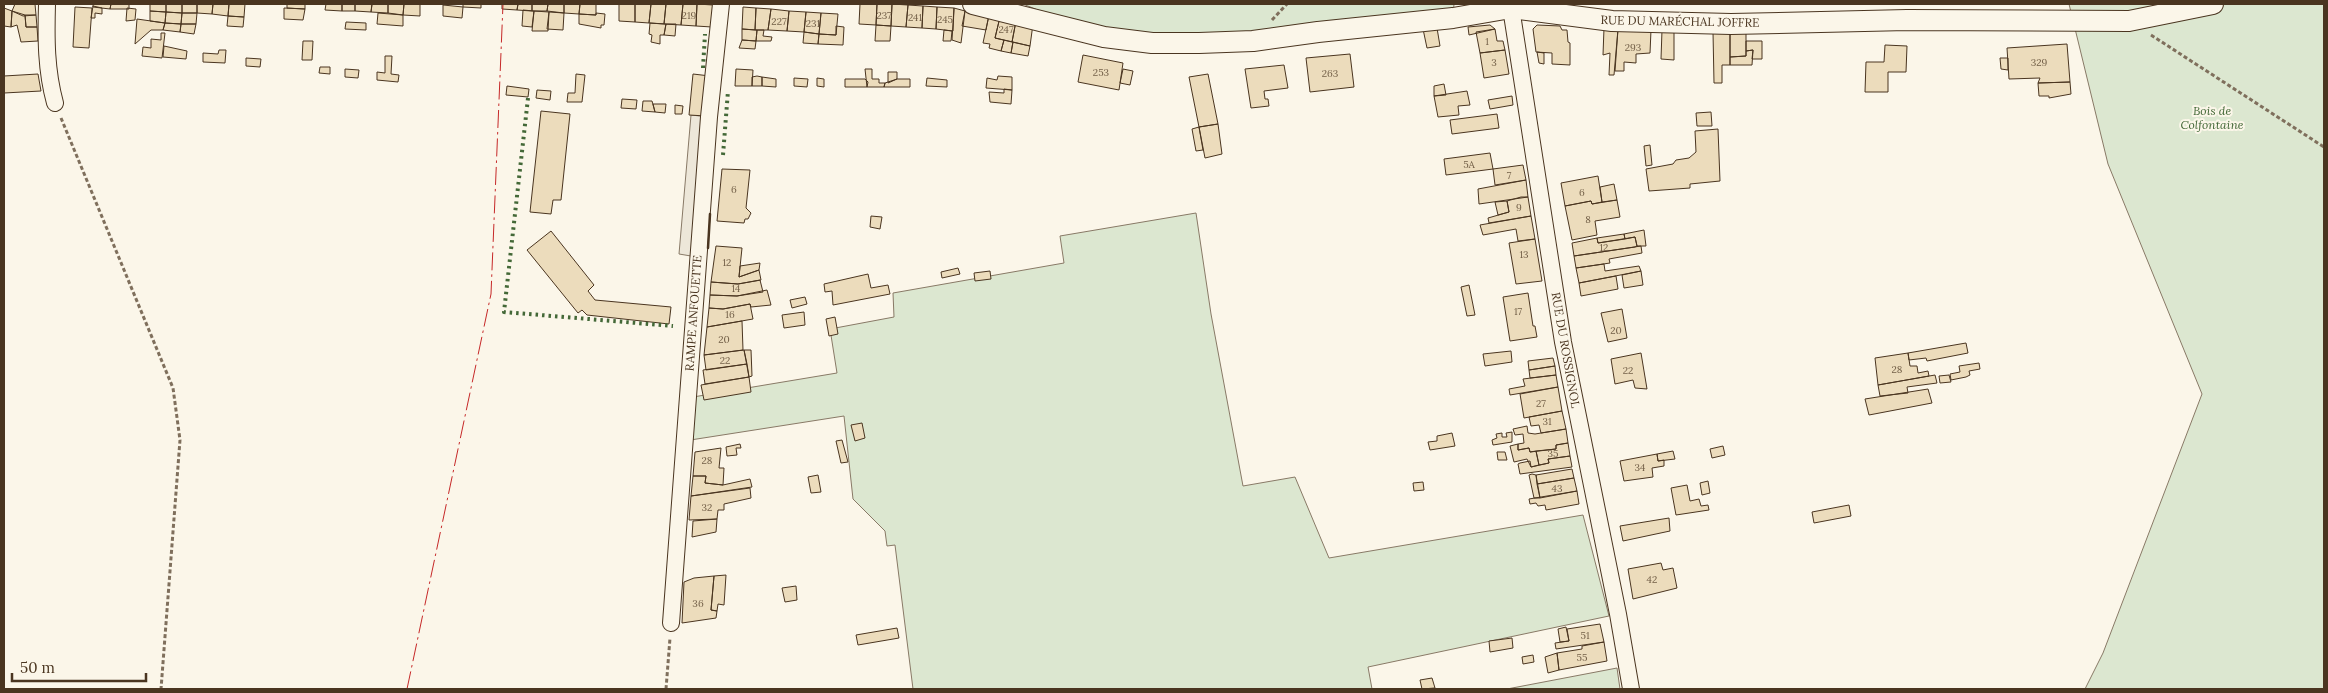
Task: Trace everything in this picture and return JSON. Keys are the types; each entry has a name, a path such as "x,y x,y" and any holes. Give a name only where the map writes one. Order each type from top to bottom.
{"street":[{"path":"47,4 46,54 49,80 55,104"},
{"name":"RAMPE ANFOUETTE","path":"671,623 708,117 721,4"},
{"name":"RUE DU MARÉCHAL JOFFRE","path":"973,4 1104,37 1198,44 1253,41 1318,32 1453,18 1511,8 1612,21 1711,24 1907,20 2129,21 2213,4"},
{"name":"RUE DU ROSSIGNOL","path":"1511,8 1563,342 1618,614 1631,689"}],"path":[{"path":"2129,21 2324,147"},
{"path":"55,104 174,388 177,404 180,440 161,689"},
{"path":"666,689 671,623"}],"green space":[{"path":"1023,4 1454,4 1453,18 1318,32 1104,37"},
{"name":"Bois de Colfontaine","path":"2069,4 2324,4 2324,689 2085,689 2103,653 2202,394 2108,164"},
{"path":"1196,213 1211,314 1243,486 1295,477 1329,558 1583,515 1609,616 1368,667 1372,689 913,689 895,545 887,546 885,531 853,499 844,416 684,441 687,398 837,373 830,329 894,317 893,293 1064,263 1060,236"},
{"path":"1617,668 1620,689 1507,689"}],"shaded area":[{"path":"691,115 709,117 697,257 679,254"}],"building":[{"path":"15,4 35,4 36,15 23,16 12,11"},
{"path":"93,4 111,4 110,9 93,7"},
{"path":"111,4 129,4 129,9 110,9"},
{"path":"150,4 166,4 166,12 150,11"},
{"path":"166,4 182,4 182,13 166,12"},
{"path":"182,4 197,4 197,13 182,13"},
{"path":"197,4 213,4 212,14 197,13"},
{"path":"213,4 229,4 228,16 212,14"},
{"path":"229,4 245,4 244,17 228,16"},
{"path":"287,4 305,4 305,9 287,8"},
{"path":"326,4 342,4 342,11 325,10"},
{"path":"342,4 355,4 355,11 342,11"},
{"path":"355,4 372,4 371,12 355,11"},
{"path":"372,4 388,4 388,13 371,12"},
{"path":"388,4 404,4 403,15 388,13"},
{"path":"404,4 420,4 420,16 403,15"},
{"path":"463,4 481,4 481,8 463,7"},
{"path":"502,4 518,4 517,10 502,9"},
{"path":"518,4 532,4 532,11 517,10"},
{"path":"532,4 548,4 547,11 532,11"},
{"path":"548,4 564,4 564,13 547,11"},
{"path":"564,4 580,4 579,14 564,13"},
{"path":"580,4 596,4 596,15 579,14"},
{"path":"619,4 635,4 635,22 619,21"},
{"path":"635,4 651,4 649,23 635,22"},
{"path":"651,4 666,4 664,24 649,23"},
{"path":"666,4 683,4 681,25 664,24"},
{"path":"683,4 697,4 696,26 681,25"},
{"path":"697,4 713,5 712,27 696,26"},
{"path":"860,4 877,4 876,25 859,24"},
{"path":"877,4 892,4 891,26 876,25"},
{"path":"892,4 908,5 906,27 891,26"},
{"path":"443,5 463,7 462,18 443,16"},
{"path":"908,5 923,6 922,28 906,27"},
{"path":"93,6 102,8 102,14 95,13 95,18 91,18"},
{"path":"923,6 937,7 936,29 922,28"},
{"path":"75,7 92,8 89,48 73,47"},
{"path":"743,7 756,8 755,30 742,29"},
{"path":"937,7 954,8 953,31 936,29"},
{"path":"4,8 12,11 11,27 4,26"},
{"path":"127,8 136,9 135,20 126,21"},
{"path":"284,8 305,9 303,20 284,19"},
{"path":"756,8 771,9 768,30 755,30"},
{"path":"954,8 965,11 961,43 952,40"},
{"path":"771,9 789,11 787,31 768,30"},
{"path":"523,10 534,11 532,27 522,26"},
{"path":"12,11 25,15 26,27 37,27 38,41 21,42 17,25 11,27"},
{"path":"150,11 166,12 165,23 150,21"},
{"path":"534,11 549,12 548,31 532,31"},
{"path":"789,11 806,12 804,32 787,31"},
{"path":"965,11 989,15 986,30 962,26"},
{"path":"166,12 182,13 181,24 165,23"},
{"path":"549,12 564,13 563,30 547,29"},
{"path":"806,12 821,13 819,34 804,32"},
{"path":"182,13 197,13 196,24 181,24"},
{"path":"378,13 403,15 403,26 377,24"},
{"path":"596,13 605,14 604,25 601,25 601,28 579,24 579,14 596,15"},
{"path":"821,13 838,14 836,35 819,34"},
{"path":"25,15 36,15 37,27 26,27"},
{"path":"989,15 1000,17 995,38 1004,40 1001,51 989,48 990,44 983,43"},
{"path":"228,16 244,17 243,27 227,26"},
{"path":"1000,17 1016,21 1012,42 995,38"},
{"path":"137,19 165,23 163,30 151,30 135,44"},
{"path":"1016,21 1033,24 1030,46 1012,42"},
{"path":"346,22 366,23 366,30 345,29"},
{"path":"165,23 181,24 180,32 163,30"},
{"path":"650,23 666,24 664,35 660,35 660,44 651,42 652,35 649,34"},
{"path":"181,24 196,24 194,34 180,32"},
{"path":"666,24 676,24 675,36 664,35"},
{"path":"876,25 891,26 890,41 875,41"},
{"path":"1490,25 1495,29 1469,35 1468,27"},
{"path":"1537,25 1560,26 1562,30 1567,30 1568,42 1570,43 1570,65 1552,64 1552,53 1536,52 1533,29"},
{"path":"836,26 844,27 843,45 818,44 819,34 836,35"},
{"path":"1437,28 1440,46 1427,48 1423,29"},
{"path":"1604,28 1618,29 1614,75 1609,75 1610,53 1603,55"},
{"path":"742,29 757,30 756,41 742,40"},
{"path":"1495,29 1497,41 1503,41 1505,50 1480,53 1476,32"},
{"path":"1618,29 1651,30 1650,53 1636,54 1636,63 1624,62 1624,71 1615,71"},
{"path":"757,30 764,30 763,36 772,37 771,41 756,41"},
{"path":"944,30 952,31 951,41 943,41"},
{"path":"1662,30 1674,31 1674,60 1661,59"},
{"path":"804,32 819,34 818,44 803,43"},
{"path":"1713,32 1730,32 1730,65 1722,65 1722,83 1714,83"},
{"path":"1730,32 1746,32 1746,56 1730,57"},
{"path":"161,33 165,33 162,58 142,56 143,47 151,48 151,39 161,40"},
{"path":"742,40 756,41 755,49 739,48"},
{"path":"1004,40 1013,42 1011,53 1001,51"},
{"path":"303,41 313,41 312,60 302,60"},
{"path":"1746,41 1762,41 1762,59 1752,59 1753,50 1746,51"},
{"path":"1013,42 1030,46 1028,56 1011,53"},
{"path":"2067,44 2070,82 2038,83 2040,78 2009,79 2007,48"},
{"path":"1885,45 1907,46 1906,72 1888,72 1888,92 1865,92 1866,62 1884,62"},
{"path":"164,46 187,51 186,59 163,57"},
{"path":"219,50 226,50 225,63 203,62 203,53 218,54"},
{"path":"1505,50 1509,74 1484,78 1480,53"},
{"path":"1753,50 1752,65 1730,65 1730,57 1746,56 1746,51"},
{"path":"1537,52 1544,53 1544,64 1539,63"},
{"path":"1350,54 1354,87 1310,92 1306,58"},
{"path":"1083,55 1123,63 1119,90 1078,82"},
{"path":"385,56 392,56 391,74 399,75 398,82 377,80 377,72 385,73"},
{"path":"246,58 261,59 260,67 246,66"},
{"path":"2000,58 2008,58 2008,70 2001,69"},
{"path":"1284,65 1288,88 1264,91 1265,99 1268,99 1269,106 1251,108 1245,69"},
{"path":"320,67 330,67 330,74 319,73"},
{"path":"345,69 359,70 358,78 345,77"},
{"path":"736,69 753,70 752,86 735,86"},
{"path":"865,69 872,69 872,79 879,79 879,83 885,83 884,87 867,87"},
{"path":"1123,69 1133,71 1130,85 1120,83"},
{"path":"888,72 897,72 897,79 888,83"},
{"path":"38,74 41,91 4,93 4,76"},
{"path":"576,74 585,75 582,102 567,102 568,93 575,93"},
{"path":"693,74 710,76 706,116 689,115"},
{"path":"1208,74 1218,124 1199,127 1189,77"},
{"path":"998,76 1012,77 1012,90 986,88 987,78 997,80"},
{"path":"752,77 762,77 762,86 752,86"},
{"path":"762,77 776,79 776,87 762,86"},
{"path":"794,78 808,79 807,87 794,86"},
{"path":"817,78 824,79 824,87 817,86"},
{"path":"927,78 947,80 947,87 926,86"},
{"path":"845,79 865,79 868,82 867,87 845,87"},
{"path":"897,79 910,79 910,87 884,87 885,83"},
{"path":"2070,82 2071,94 2049,98 2049,96 2039,96 2038,83"},
{"path":"1444,84 1446,95 1434,96 1434,86"},
{"path":"507,86 529,89 528,97 506,95"},
{"path":"1004,89 1012,90 1011,104 990,102 989,92 1004,93"},
{"path":"537,90 551,91 550,100 536,98"},
{"path":"1467,91 1470,105 1458,106 1459,115 1438,117 1434,96"},
{"path":"1512,96 1513,105 1490,109 1488,100"},
{"path":"622,99 637,100 636,109 621,108"},
{"path":"643,101 652,101 655,112 642,111"},
{"path":"653,104 666,104 665,113 655,112"},
{"path":"675,105 683,106 682,114 675,114"},
{"path":"541,111 570,114 561,200 553,200 551,214 530,212"},
{"path":"1711,112 1712,126 1697,126 1696,113"},
{"path":"1497,114 1499,128 1452,134 1450,120"},
{"path":"1218,124 1222,154 1205,158 1199,127"},
{"path":"1199,127 1203,150 1196,151 1192,129"},
{"path":"1718,129 1720,181 1690,184 1690,188 1649,191 1646,169 1673,164 1676,160 1689,158 1696,152 1695,131"},
{"path":"1650,145 1652,165 1646,166 1644,146"},
{"path":"1490,153 1493,169 1446,175 1444,159"},
{"path":"1523,165 1526,180 1495,185 1493,169"},
{"path":"722,169 750,170 746,208 751,213 744,223 717,221"},
{"path":"1598,176 1602,202 1592,204 1591,201 1565,206 1561,183"},
{"path":"1526,180 1528,197 1479,204 1478,189"},
{"path":"1614,184 1617,200 1602,202 1600,187"},
{"path":"1528,197 1531,216 1489,223 1488,218 1509,212 1507,201"},
{"path":"1617,200 1620,217 1595,221 1597,235 1572,240 1565,206 1591,201 1592,204"},
{"path":"1507,201 1509,212 1498,215 1495,202"},
{"path":"871,216 882,217 880,229 870,227"},
{"path":"1531,216 1535,239 1518,241 1516,229 1483,235 1480,225"},
{"path":"1644,230 1646,246 1637,246 1635,237 1625,239 1624,234"},
{"path":"551,231 594,285 588,291 595,300 671,307 669,324 587,315 582,310 578,313 527,250"},
{"path":"1624,234 1625,239 1598,243 1597,238"},
{"path":"1635,237 1637,246 1635,247 1574,256 1572,243 1597,238 1598,243"},
{"path":"1535,239 1542,281 1516,284 1509,243"},
{"path":"716,246 742,248 739,277 759,270 761,280 738,284 711,282"},
{"path":"1641,246 1642,253 1609,259 1610,263 1576,268 1574,256"},
{"path":"760,263 759,270 739,277 740,266"},
{"path":"1604,264 1605,271 1639,266 1641,271 1579,283 1576,268"},
{"path":"958,268 960,274 942,278 941,272"},
{"path":"990,271 991,279 975,281 974,273"},
{"path":"1641,271 1643,285 1624,288 1622,275"},
{"path":"868,274 871,288 888,285 890,294 833,305 832,291 825,292 824,284"},
{"path":"1616,276 1618,289 1581,296 1579,283"},
{"path":"760,280 763,292 737,296 710,295 711,282 738,284"},
{"path":"1469,285 1475,315 1467,316 1461,287"},
{"path":"767,290 771,305 751,307 750,304 723,309 709,308 710,295 737,296"},
{"path":"1528,293 1533,326 1535,326 1537,337 1510,341 1503,297"},
{"path":"805,297 807,304 792,308 790,300"},
{"path":"750,304 753,319 707,327 709,308 723,309"},
{"path":"1622,309 1627,338 1608,342 1601,313"},
{"path":"804,312 805,325 784,328 782,315"},
{"path":"835,317 838,334 829,336 826,319"},
{"path":"742,321 743,350 704,355 707,327"},
{"path":"1966,343 1968,353 1927,361 1926,358 1909,360 1908,353"},
{"path":"744,350 751,350 752,376 749,377"},
{"path":"744,350 747,364 706,370 704,355"},
{"path":"1511,351 1512,362 1485,366 1483,354"},
{"path":"1641,353 1647,389 1635,388 1633,380 1615,384 1611,359"},
{"path":"1908,353 1910,366 1917,366 1918,373 1928,371 1929,376 1878,385 1875,358"},
{"path":"1553,358 1555,366 1529,370 1528,361"},
{"path":"1979,363 1980,369 1969,371 1970,375 1966,377 1951,380 1950,374 1960,372 1959,366"},
{"path":"747,364 749,377 705,384 703,370"},
{"path":"1555,366 1556,375 1530,378 1529,370"},
{"path":"1556,375 1558,387 1510,395 1509,389 1525,386 1523,379"},
{"path":"1935,375 1937,383 1907,387 1908,393 1880,396 1878,385"},
{"path":"1949,375 1951,382 1940,383 1939,376"},
{"path":"749,377 751,392 704,400 701,385"},
{"path":"1558,387 1562,411 1524,418 1520,394"},
{"path":"1928,389 1932,403 1869,415 1865,399"},
{"path":"1562,411 1566,429 1541,433 1539,425 1531,426 1529,417"},
{"path":"862,423 865,438 855,441 851,425"},
{"path":"1527,426 1528,433 1535,434 1566,429 1568,443 1556,445 1556,449 1530,452 1529,448 1518,450 1518,444 1524,443 1523,434 1515,435 1513,429"},
{"path":"1512,432 1512,442 1493,445 1492,440 1497,438 1496,434 1502,433 1502,437 1507,437 1506,433"},
{"path":"1452,433 1455,446 1430,450 1428,442 1437,441 1437,436"},
{"path":"842,440 848,462 841,463 836,441"},
{"path":"1568,443 1570,456 1548,459 1549,463 1539,465 1536,451 1556,449 1556,445"},
{"path":"740,444 741,448 736,448 737,455 727,456 726,447"},
{"path":"1518,444 1518,450 1529,448 1530,452 1536,451 1539,465 1531,467 1527,459 1514,462 1510,446"},
{"path":"1723,446 1725,455 1712,458 1710,449"},
{"path":"721,448 719,468 724,468 723,485 705,483 706,476 693,476 695,452"},
{"path":"1673,451 1675,459 1658,461 1657,454"},
{"path":"1497,452 1505,452 1507,460 1498,460"},
{"path":"1657,454 1658,461 1664,460 1664,466 1652,468 1653,477 1624,481 1620,461"},
{"path":"1570,456 1572,467 1520,474 1518,464 1520,463 1530,461 1531,467 1549,463 1548,459"},
{"path":"1572,469 1574,478 1537,484 1536,475"},
{"path":"818,475 821,492 811,493 808,477"},
{"path":"1529,475 1536,475 1540,498 1534,498"},
{"path":"693,476 706,476 705,483 723,485 750,479 752,487 691,496"},
{"path":"1574,478 1577,491 1540,498 1537,484"},
{"path":"1708,481 1710,493 1702,495 1700,483"},
{"path":"1423,482 1424,490 1414,491 1413,483"},
{"path":"1687,485 1690,501 1699,499 1701,506 1708,505 1709,510 1676,515 1671,488"},
{"path":"750,488 751,498 724,504 724,510 718,510 717,519 689,520 691,496"},
{"path":"1577,491 1579,504 1546,510 1545,505 1530,504 1529,499"},
{"path":"1849,505 1851,516 1814,523 1812,512"},
{"path":"1669,518 1670,531 1623,541 1620,526"},
{"path":"717,519 716,532 692,537 693,521"},
{"path":"1661,563 1663,570 1673,568 1677,588 1633,599 1628,569"},
{"path":"726,575 724,605 718,604 717,611 711,610 714,576"},
{"path":"714,576 711,610 717,611 716,618 682,623 684,582 694,578"},
{"path":"796,586 797,600 785,602 782,588"},
{"path":"1600,624 1604,642 1556,649 1555,643 1569,641 1567,629"},
{"path":"1566,627 1569,641 1560,642 1558,629"},
{"path":"897,628 899,638 858,645 856,635"},
{"path":"1512,638 1513,648 1490,652 1489,641"},
{"path":"1604,642 1607,661 1559,670 1557,653 1582,649 1582,646"},
{"path":"1557,653 1559,670 1548,673 1545,657"},
{"path":"1533,655 1534,662 1523,664 1522,657"},
{"path":"1432,678 1435,688 1422,689 1420,680"}],"hedge":[{"path":"703,68 705,34"},
{"path":"723,155 728,91"},
{"path":"528,98 504,312 673,326"}],"wall":[{"path":"708,248 710,214"}],"power":[{"path":"407,689 491,294 503,4"}]}
